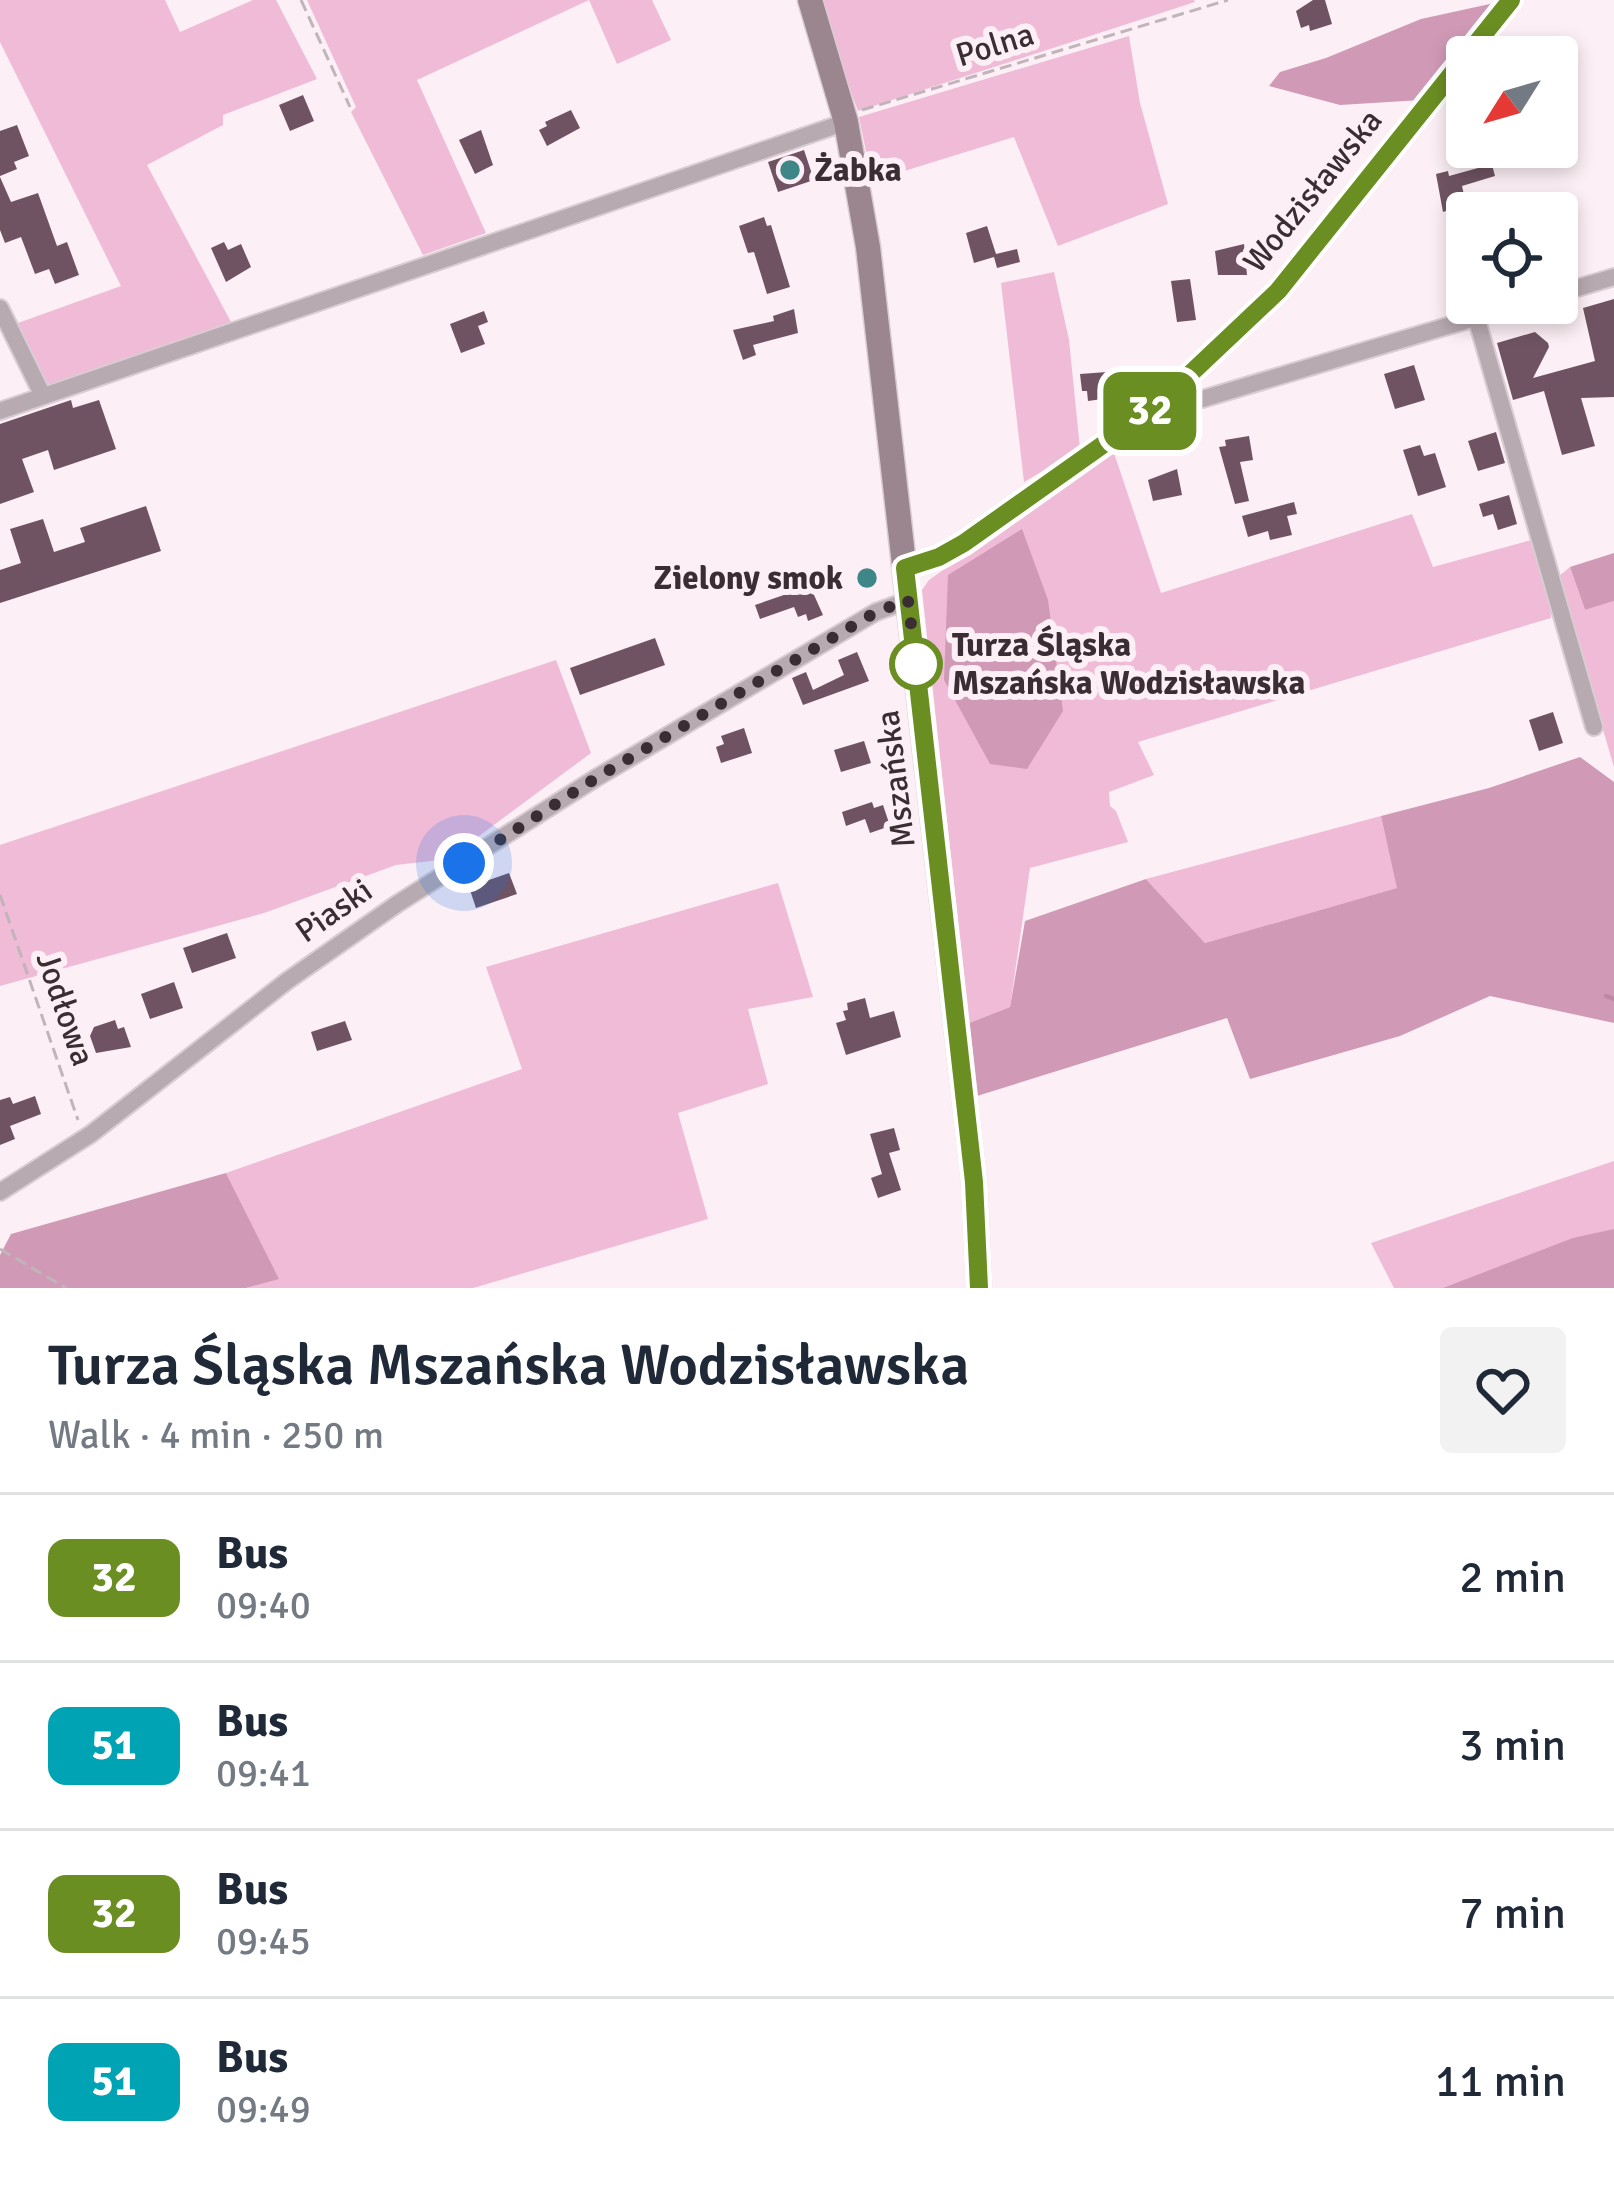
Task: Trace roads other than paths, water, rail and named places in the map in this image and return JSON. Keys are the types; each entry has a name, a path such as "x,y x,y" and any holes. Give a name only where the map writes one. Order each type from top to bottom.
{"street":[{"name":"Mszańska","path":"810,0 845,118 868,247 974,1182 979,1288"},
{"name":"Wodzisławska","path":"905,568 952,550 1152,410 1278,291 1511,0"},
{"path":"0,410 845,118"},
{"path":"1578,288 1614,277"},
{"path":"0,308 43,396"},
{"name":"Wodzisławska","path":"1152,410 1453,324"},
{"path":"1478,324 1594,727"},
{"name":"Piaski","path":"0,1192 84,1139 287,980 397,904 596,778 876,612 908,600"}],"waterway":[{"path":"1606,996 1614,999"}],"place":[{"name":"Żabka","path":"790,170"},
{"name":"Zielony smok","path":"867,578"},
{"name":"Turza Śląska Mszańska Wodzisławska","path":"916,664"}]}
